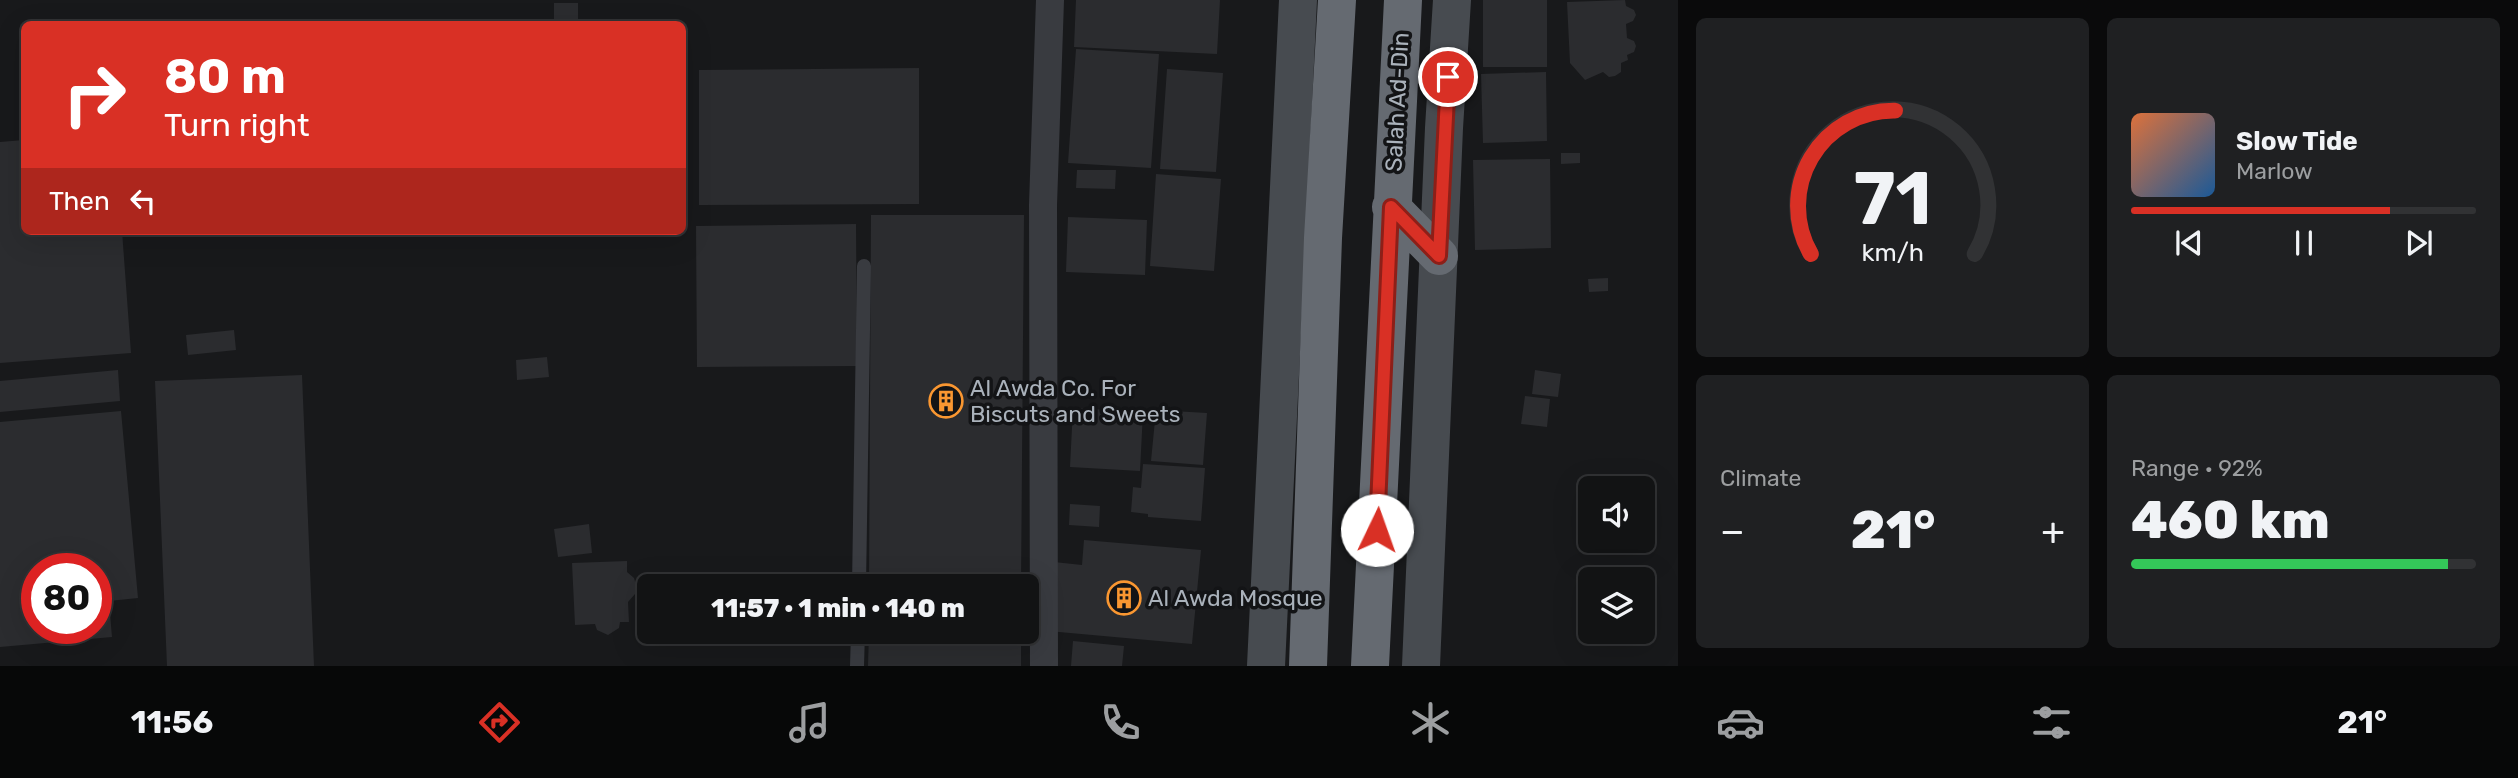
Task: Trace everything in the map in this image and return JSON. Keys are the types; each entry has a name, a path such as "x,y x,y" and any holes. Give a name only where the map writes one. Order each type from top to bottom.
{"highway":[{"path":"1308,666 1324,238 1337,0"},
{"name":"Salah Ad-Din","path":"1370,666 1403,0"},
{"path":"1391,207 1439,256"}],"main road":[{"path":"1266,666 1298,0"},
{"path":"1421,666 1452,0"}],"street":[{"path":"1044,666 1043,205 1050,0"}],"lane":[{"path":"859,574 864,266"},
{"path":"857,666 858,644"}],"building":[{"path":"1076,0 1220,0 1217,54 1074,47"},
{"path":"1483,0 1547,0 1547,67 1483,67"},
{"path":"1625,0 1626,6 1634,10 1636,15 1633,21 1626,24 1627,38 1634,41 1636,46 1634,52 1627,55 1628,60 1621,63 1621,72 1615,76 1609,77 1603,72 1585,80 1570,63 1567,2"},
{"path":"554,3 578,3 578,21 554,21"},
{"path":"1076,49 1159,54 1151,168 1068,163"},
{"path":"919,68 919,204 699,205 699,70"},
{"path":"1167,69 1223,73 1216,172 1160,169"},
{"path":"1546,72 1547,141 1483,143 1481,74"},
{"path":"21,140 21,235 122,235 131,353 0,363 0,142"},
{"path":"1561,153 1580,153 1580,163 1561,164"},
{"path":"1550,159 1551,248 1475,250 1473,160"},
{"path":"1077,170 1116,170 1115,189 1076,188"},
{"path":"1156,174 1221,179 1214,271 1150,266"},
{"name":"Al Awda Co. For Biscuts and Sweets","path":"871,215 1024,215 1021,574 869,574"},
{"path":"1068,217 1147,220 1145,275 1066,272"},
{"path":"856,224 857,366 697,367 696,226"},
{"path":"1608,278 1608,291 1589,292 1588,279"},
{"path":"234,330 236,350 188,355 186,335"},
{"path":"547,357 549,377 517,380 516,360"},
{"path":"118,370 120,401 0,412 0,381"},
{"path":"1535,370 1561,374 1558,397 1532,394"},
{"path":"302,375 314,666 167,666 155,381"},
{"path":"1525,396 1550,399 1547,427 1521,424"},
{"path":"1073,408 1143,412 1140,471 1070,467"},
{"path":"1156,410 1207,413 1203,465 1151,461"},
{"path":"121,411 138,598 112,601 112,553 21,553 21,644 34,644 0,647 0,422"},
{"path":"1143,464 1205,468 1201,521 1148,517 1148,514 1131,512 1133,487 1141,488"},
{"path":"1070,504 1100,506 1099,527 1069,525"},
{"path":"589,524 592,553 558,557 554,529"},
{"name":"Al Awda Mosque","path":"1084,540 1201,550 1192,644 1048,631 1054,562 1082,565"},
{"path":"627,561 627,572 634,578 636,585 635,594 628,602 629,622 620,622 619,628 608,635 597,630 595,624 575,625 572,563"},
{"path":"1073,641 1124,646 1122,666 1071,666"},
{"path":"869,644 1021,644 1021,666 868,666"}],"place":[{"name":"Al Awda Co. For Biscuts and Sweets","path":"946,401"},
{"name":"Al Awda Mosque","path":"1124,598"}],"route":[{"path":"1377,530 1391,207 1439,256 1448,77"}]}
